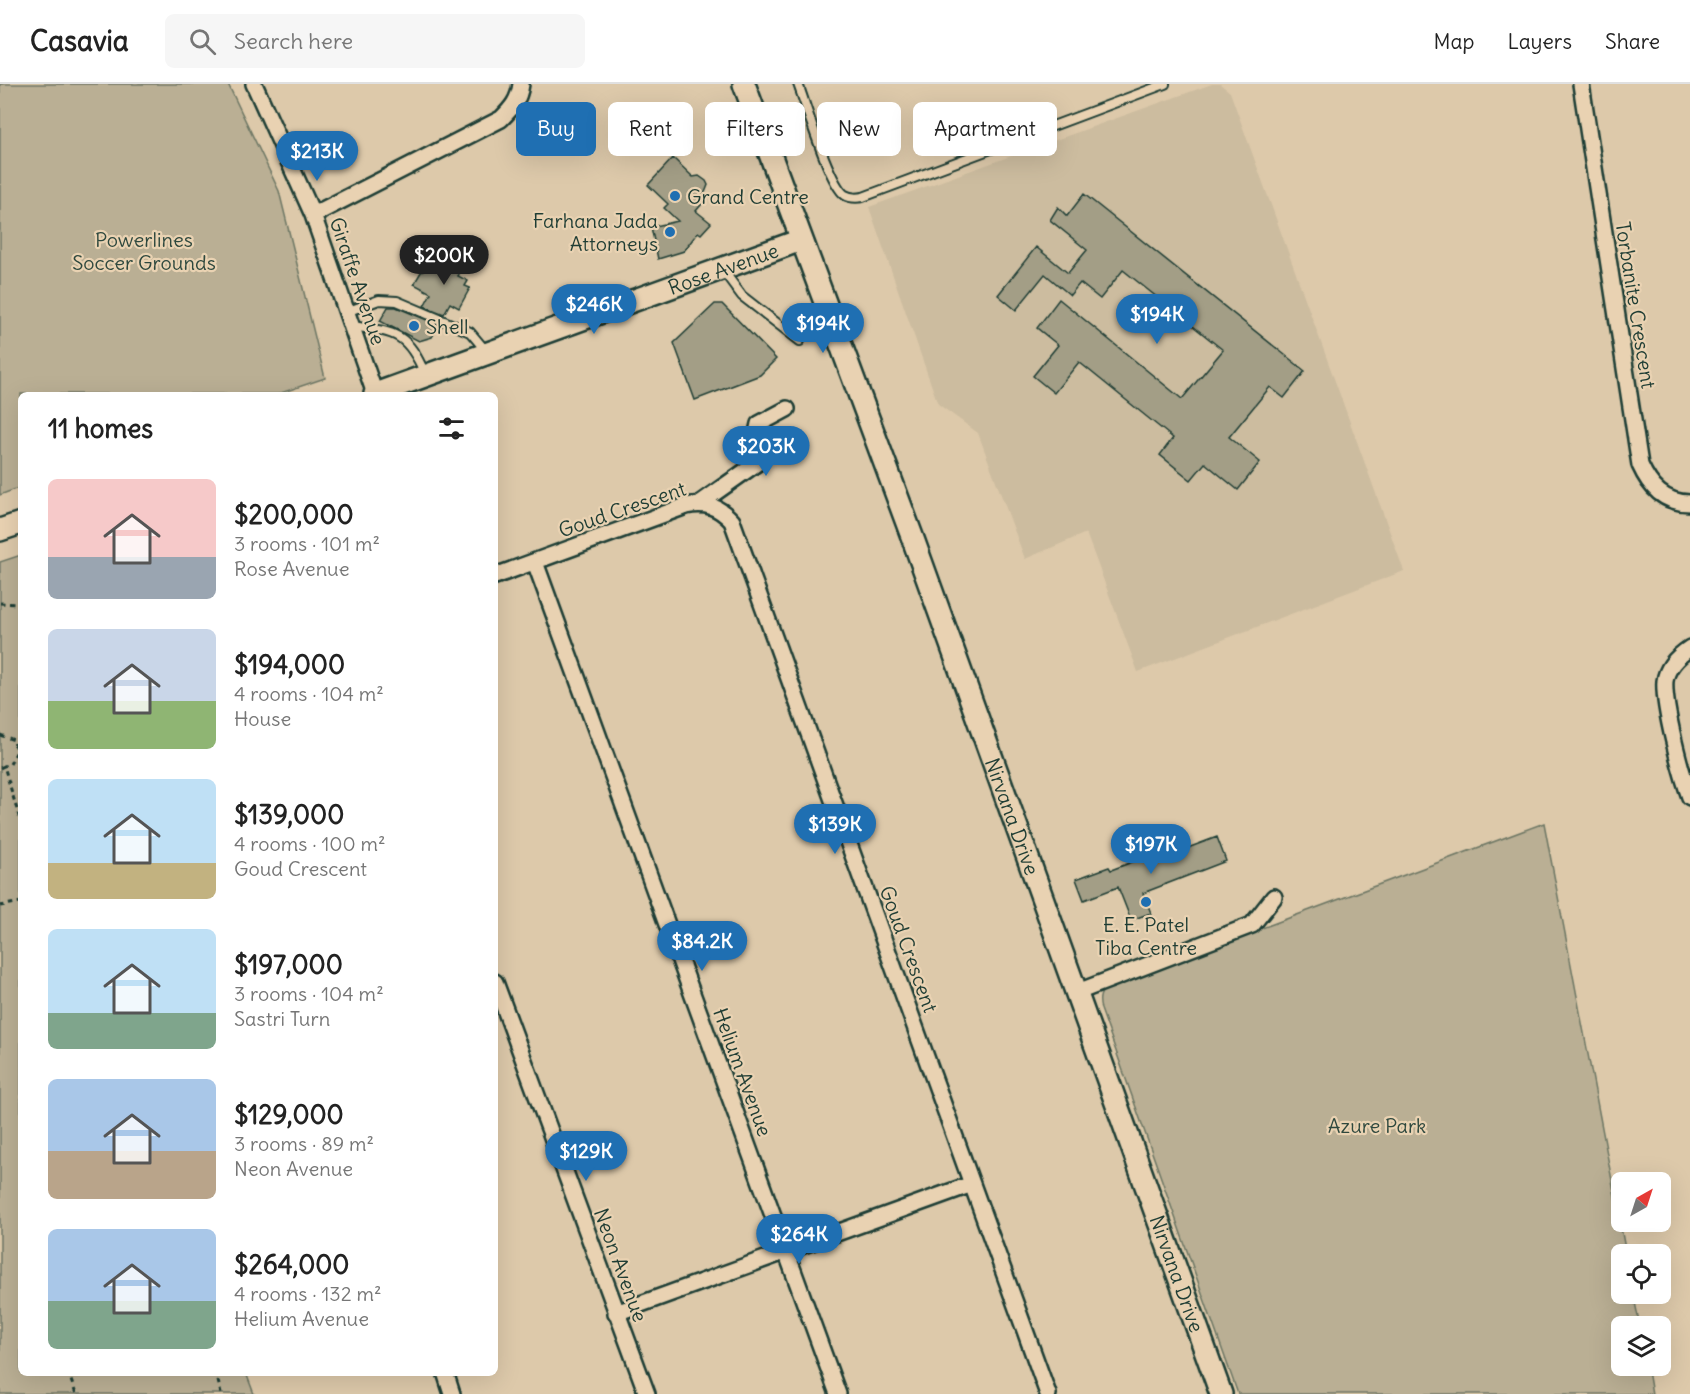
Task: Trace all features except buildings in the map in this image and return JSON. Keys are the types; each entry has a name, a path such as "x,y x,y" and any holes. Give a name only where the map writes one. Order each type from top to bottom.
{"main road":[{"name":"Nirvana Drive","path":"744,84 913,539 1221,1394"},
{"name":"Rose Avenue","path":"381,392 801,240"},
{"path":"0,530 18,524"}],"street":[{"name":"Giraffe Avenue","path":"254,84 313,215 374,392"},
{"path":"313,215 501,119 513,108 520,95 521,84"},
{"name":"Torbanite Crescent","path":"1581,84 1640,465 1646,479 1656,491 1667,499 1690,503"},
{"path":"699,504 757,463 761,457 757,433 759,424 787,409"},
{"name":"Goud Crescent","path":"498,575 686,506 699,504 723,511 732,521 1048,1394"},
{"name":"Helium Avenue","path":"535,562 838,1394"},
{"path":"1690,648 1677,658 1665,681 1681,769 1690,797"},
{"path":"1076,993 1252,925 1274,897"},
{"name":"Neon Avenue","path":"498,989 647,1394"},
{"path":"616,1313 972,1184"},
{"path":"446,1376 452,1394"}],"lane":[{"path":"798,84 833,180 846,196 855,198 863,197 1165,84"},
{"path":"721,268 742,296 800,341"},
{"path":"348,319 379,300 397,301 470,332 478,338 488,353"},
{"path":"348,319 387,331 409,342 426,376"}],"path":[{"path":"0,603 18,604"},
{"path":"0,735 14,740 16,748 10,764 2,767 18,814"},
{"path":"0,906 18,903"},
{"path":"69,1376 76,1394"},
{"path":"217,1376 221,1394"}],"shaded area":[{"path":"1212,84 1220,84 1230,92 1404,571 1138,672 1086,533 1025,559 978,433 938,404 869,207 1011,156 1057,156 1057,140"}],"green space":[{"name":"Powerlines Soccer Grounds","path":"0,84 228,84 279,191 325,378 284,392 18,392 18,488 0,495"},
{"path":"18,556 18,1376 247,1376 254,1394 0,1394 0,562"},
{"name":"Azure Park","path":"1544,823 1611,1175 1611,1232 1622,1232 1624,1244 1611,1244 1611,1304 1635,1304 1638,1316 1611,1316 1611,1376 1649,1376 1652,1394 1238,1394 1101,1009 1100,998 1109,985"}],"place":[{"name":"Grand Centre","path":"675,196"},
{"name":"Farhana Jada Attorneys","path":"670,232"},
{"name":"Shell","path":"414,326"},
{"name":"E. E. Patel Tiba Centre","path":"1146,902"}]}
